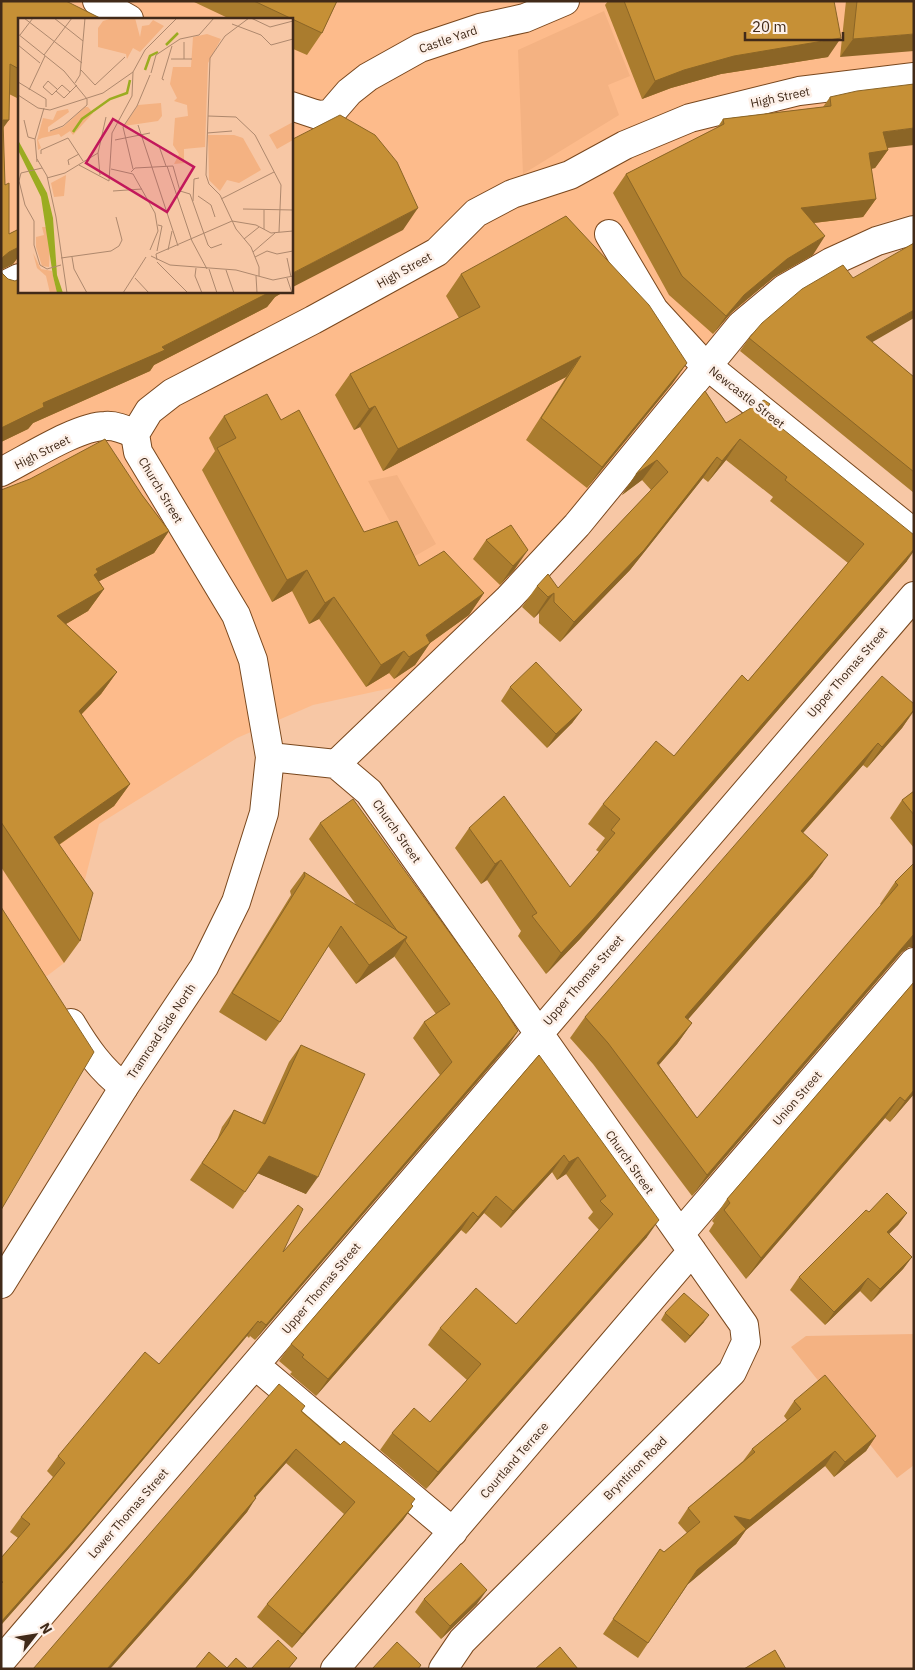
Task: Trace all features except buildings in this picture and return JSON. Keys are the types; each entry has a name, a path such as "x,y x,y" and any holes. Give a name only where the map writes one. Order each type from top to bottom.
{"street":[{"path":"97,1 126,18"},
{"name":"Castle Yard","path":"292,106 318,115 330,114 349,92 368,77 420,48 480,28 525,18 565,1"},
{"name":"High Street","path":"1,472 88,428 106,426 120,428 135,434 149,411 172,393 313,320 437,252 476,213 512,194 570,175 625,145 690,118 799,92 914,77"},
{"path":"270,757 336,764 509,598 577,525 741,325 784,289 831,262 877,240 914,230"},
{"name":"Newcastle Street","path":"609,234 654,310 707,365 914,533"},
{"path":"1,287 18,278"},
{"name":"Church Street","path":"135,434 138,452 236,615 253,660 270,757"},
{"name":"Upper Thomas Street","path":"254,1365 914,596"},
{"name":"Tramroad Side North","path":"1,1284 124,1087 204,967 236,902 264,813 270,757"},
{"name":"Church Street","path":"336,764 369,792 686,1242"},
{"name":"Union Street","path":"686,1242 914,962"},
{"path":"59,1003 87,1048 108,1075 124,1087"},
{"name":"Bryntirion Road","path":"443,1669 462,1641 732,1372 746,1342 744,1325 686,1242"},
{"name":"Courtland Terrace","path":"335,1669 453,1532 686,1242"},
{"path":"254,1365 453,1532"},
{"name":"Lower Thomas Street","path":"1,1661 254,1365"}],"shaded area":[{"path":"1,1 914,1 914,214 878,224 819,252 752,294 744,306 714,335 549,538 484,607 396,687 313,705 237,738 99,824 64,963 26,992 1,1206"},
{"path":"604,11 630,76 608,85 619,115 523,174 518,50"},
{"path":"397,475 436,544 415,556 407,553 368,481"},
{"path":"914,1334 914,1465 897,1478 791,1347 806,1336"}]}
